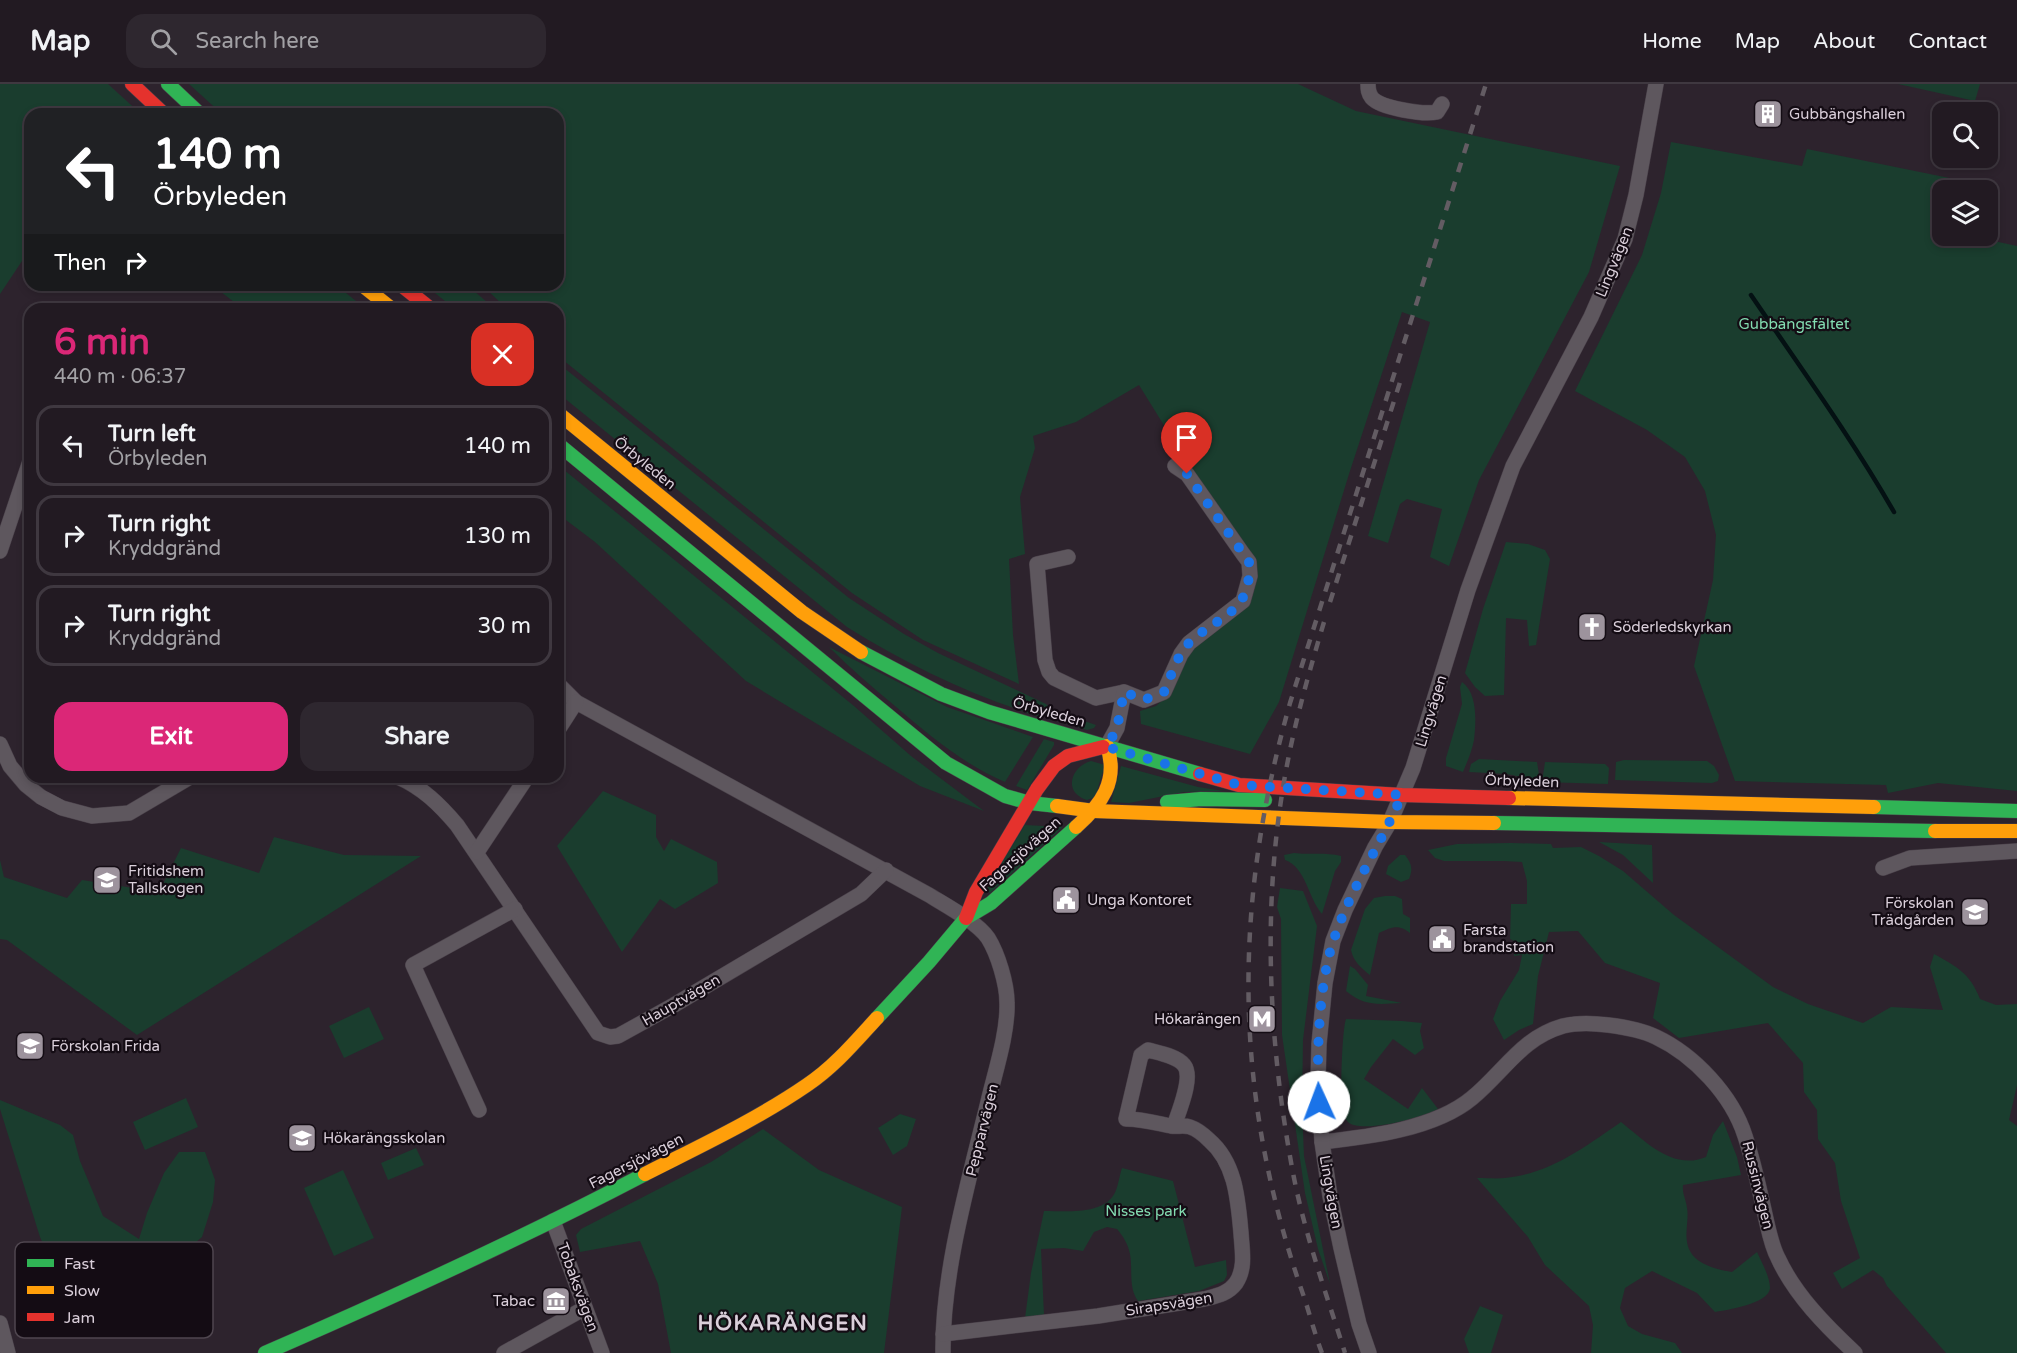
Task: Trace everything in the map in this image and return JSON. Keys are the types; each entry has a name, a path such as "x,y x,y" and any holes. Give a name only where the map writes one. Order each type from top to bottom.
{"main road":[{"path":"132,84 158,108"},
{"path":"168,84 194,108"},
{"path":"370,291 384,303"},
{"path":"408,291 424,303"},
{"name":"Örbyleden","path":"564,418 802,612 866,655 941,694 989,712 1239,785 1399,800"},
{"name":"Örbyleden","path":"564,449 946,763 994,792 1030,803 1094,811 1390,822 2017,831"},
{"name":"Fagersjövägen","path":"265,1353 394,1297 553,1221 731,1130 808,1085 835,1063 929,962 966,918 991,903 1094,811 1105,794 1112,774 1112,757 1107,747 1068,756 1054,766 976,892 966,918"},
{"name":"Örbyleden","path":"1138,812 1163,802 1201,799 2017,810"}],"street":[{"path":"1368,84 1369,93 1381,104 1427,114 1437,112 1442,104"},
{"name":"Lingvägen","path":"1369,1353 1359,1324 1341,1248 1322,1142 1318,1082 1319,1044 1325,982 1333,941 1361,876 1390,822 1413,768 1474,571 1513,466 1591,318 1625,239 1636,195 1656,84"},
{"path":"1068,557 1037,564 1045,660 1049,672 1054,678 1096,698 1124,692 1144,700 1164,692 1181,654 1189,643 1243,601 1250,576 1249,562 1187,474 1175,466"},
{"path":"0,551 24,480"},
{"path":"564,690 576,702 886,870 966,918"},
{"path":"1107,747 1117,728 1124,692"},
{"path":"564,721 576,702"},
{"path":"0,744 10,765 24,782"},
{"path":"25,783 41,797 62,808 92,816 129,813 180,783"},
{"name":"Hauptvägen","path":"413,783 446,811 477,852 598,1033 610,1037 618,1036 674,1005 861,894 886,870"},
{"path":"477,852 523,783"},
{"path":"1883,868 1910,858 2017,850"},
{"path":"479,1110 413,965 515,909"},
{"name":"Pepparvägen","path":"943,1353 943,1334 956,1240 1000,1054 1008,1003 1003,973 987,937 966,918"},
{"name":"Russinvägen","path":"1322,1142 1396,1131 1453,1112 1472,1099 1527,1043 1562,1026 1584,1022 1627,1027 1654,1035 1674,1046 1700,1067 1728,1101 1745,1134 1777,1257 1798,1292 1834,1335 1855,1353"},
{"name":"Sirapsvägen","path":"943,1334 1098,1316 1204,1299 1221,1295 1232,1288 1243,1264 1238,1195 1220,1154 1210,1140 1189,1126 1174,1126 1141,1119 1126,1119 1141,1055 1148,1050 1171,1057 1184,1065 1189,1077 1174,1126"},
{"name":"Tobaksvägen","path":"553,1221 602,1353"},
{"path":"504,1353 585,1308"},
{"path":"0,1323 8,1353"}],"green space":[{"path":"0,84 108,84 134,108 24,108 24,262 22,261 0,294"},
{"path":"189,84 1298,84 1356,111 1620,166 1589,272 1479,480 1449,566 1430,557 1442,509 1407,499 1400,504 1388,543 1368,536 1430,322 1402,312 1349,474 1279,702 1250,754 1141,724 1140,711 1156,706 1165,698 1186,654 1236,613 1253,569 1139,385 1076,422 1033,436 1035,448 1020,497 1025,554 1009,559 1013,635 1019,684 923,640 852,593 564,361 564,303 501,303 488,291 564,291 564,108 215,108"},
{"path":"1898,84 1980,84 1975,101"},
{"name":"Gubbängsfältet","path":"1671,142 1802,166 1807,149 1959,180 1932,180 1932,246 1998,246 1998,242 2017,246 2017,791 1938,783 1888,793 1886,785 1735,781 1694,666 1713,580 1716,535 1705,491 1685,457 1647,430 1575,391 1642,255 1661,193"},
{"path":"220,291 344,291 358,303 235,303"},
{"path":"432,291 474,291 488,303 448,303"},
{"path":"564,368 849,598 938,653 1046,704 1050,708 1041,717 1015,709 917,667 847,627 564,398"},
{"path":"564,470 854,706 911,756 984,811 920,786 746,681 595,542 564,519"},
{"path":"1506,542 1528,544 1545,550 1550,559 1536,645 1529,646 1527,620 1506,618 1504,695 1485,696 1465,673 1483,609"},
{"path":"829,647 947,707 1033,737 1005,782 975,767 934,738 870,685"},
{"path":"1462,682 1471,693 1475,717 1473,744 1463,772 1446,766 1446,758 1462,704 1460,687"},
{"path":"1061,713 1096,725 1087,730 1056,720"},
{"path":"1044,739 1054,742 1054,745 1027,790 1016,786"},
{"path":"1479,759 1537,762 1540,781 1507,774 1469,772 1471,764"},
{"path":"1624,760 1707,761 1714,766 1719,775 1718,781 1712,783 1615,780 1616,762"},
{"path":"1091,761 1105,765 1095,797 1087,800 1079,797 1075,792 1072,780 1078,769"},
{"path":"1545,762 1605,764 1609,768 1608,784 1542,782"},
{"path":"1121,766 1198,787 1224,791 1184,792 1129,803 1111,802"},
{"path":"603,791 656,815 656,837 664,851 671,839 717,862 718,883 675,909 660,899 622,952 557,846"},
{"path":"1025,825 1063,827 990,893 985,890"},
{"path":"274,837 344,855 421,856 137,1035 7,940 0,939 0,860 4,877 67,898 82,880 159,892 181,848 259,873"},
{"path":"1599,842 1652,845 1653,883 1623,855"},
{"path":"1457,844 1551,844 1553,848 1581,847 1599,856 1623,871 1674,915 1773,987 1808,1004 1863,1023 1891,1007 1943,1010 1930,967 1934,954 1962,972 1972,983 1980,999 1996,1005 2017,1004 2017,1085 2009,1120 2017,1126 2017,1353 1946,1353 1887,1286 1883,1278 1873,1270 1842,1289 1833,1273 1860,1258 1841,1201 1835,1163 1818,1139 1817,1110 1804,1092 1803,1063 1768,1023 1679,1038 1653,1018 1660,983 1605,963 1578,931 1549,932 1538,976 1533,1024 1504,1040 1493,1019 1500,1001 1519,970 1522,955 1514,956 1514,941 1510,939 1511,904 1527,904 1527,881 1522,862 1444,861 1435,858 1428,850"},
{"path":"1294,853 1341,856 1341,862 1335,871 1322,914 1298,869 1285,860 1284,855"},
{"path":"1400,855 1405,855 1411,869 1409,879 1401,882 1386,874 1388,866"},
{"path":"1280,888 1303,891 1317,926 1303,1040 1302,1108 1304,1156 1330,1284 1318,1249 1305,1193 1282,1035 1281,919 1277,907"},
{"path":"1385,896 1402,899 1403,914 1410,918 1410,933 1395,927 1379,933 1370,975 1356,961 1351,950 1365,909 1374,898"},
{"path":"1350,966 1368,985 1366,996 1402,1003 1372,1003 1353,996 1346,991"},
{"path":"369,1007 384,1039 344,1058 329,1026"},
{"path":"1346,1019 1422,1023 1420,1031 1424,1048 1415,1055 1393,1039 1364,1079 1408,1109 1422,1088 1438,1109 1407,1120 1378,1126 1355,1125 1348,1122 1342,1109 1341,1091 1342,1049"},
{"path":"186,1098 198,1127 145,1150 133,1122"},
{"path":"0,1100 60,1125 73,1135 80,1161 103,1216 139,1239 164,1173 179,1152 205,1152 215,1180 213,1202 202,1237 196,1242 42,1242 0,1109"},
{"path":"900,1114 916,1119 907,1146 893,1155 878,1128"},
{"path":"1723,1121 1737,1157 1741,1175 1683,1185 1687,1205 1687,1242 1693,1255 1704,1264 1732,1272 1757,1252 1769,1279 1768,1294 1755,1302 1715,1312 1697,1293 1652,1271 1625,1288 1620,1308 1628,1326 1642,1334 1675,1343 1682,1353 1591,1353 1593,1325 1589,1306 1545,1265 1528,1237 1477,1178 1505,1178 1537,1171 1567,1158 1621,1122 1660,1152 1682,1160 1694,1160 1706,1157 1713,1135"},
{"path":"763,1129 819,1170 902,1207 884,1353 671,1353 658,1284 640,1241 580,1252 576,1235 581,1229 711,1162"},
{"path":"416,1148 424,1165 388,1180 381,1163"},
{"name":"Nisses park","path":"1122,1168 1173,1181 1195,1267 1226,1260 1227,1275 1224,1281 1199,1291 1138,1301 1133,1290 1131,1260 1127,1244 1117,1229 1107,1227 1094,1232 1083,1251 1064,1248 1041,1249 1044,1315 1025,1318 1031,1273 1044,1211 1081,1211 1107,1202 1115,1193"},
{"path":"343,1170 374,1238 334,1256 304,1188"},
{"path":"1480,1306 1503,1315 1491,1353 1469,1353 1464,1339"}],"waterway":[{"path":"1751,295 1843,429 1894,512"}],"railway":[{"path":"1322,1353 1281,1222 1264,1148 1253,1074 1249,1001 1250,928 1258,854 1271,779 1290,703 1486,84"},
{"path":"1330,602 1401,379"},
{"path":"1324,622 1295,729 1282,794 1272,890 1272,987 1279,1083 1294,1178 1311,1245 1345,1353"}],"traffic: fast":[{"path":"168,84 194,108"},
{"path":"564,449 946,763 1005,796 1030,803 1057,806"},
{"path":"861,652 941,694 989,712 1200,774"},
{"path":"1167,802 1201,799 1265,800"},
{"path":"1874,807 2017,811"},
{"path":"1494,823 1935,831"},
{"path":"877,1018 966,918 991,903 1076,827"},
{"path":"265,1353 457,1267 645,1174"}],"traffic: slow":[{"path":"370,291 384,303"},
{"path":"564,418 802,612 861,652"},
{"path":"1076,827 1100,801 1109,781 1111,770 1107,746"},
{"path":"1509,798 1874,807"},
{"path":"1057,806 1094,811 1390,822 1494,823"},
{"path":"1935,831 2017,831"},
{"path":"645,1174 788,1098 835,1062 877,1018"}],"traffic: jam":[{"path":"132,84 158,108"},
{"path":"408,291 424,303"},
{"path":"966,918 976,892 1037,789 1054,766 1068,756 1103,747"},
{"path":"1200,774 1239,785 1402,795 1509,798"}],"place":[{"name":"Gubbängshallen","path":"1768,114"},
{"name":"Söderledskyrkan","path":"1592,627"},
{"name":"Fritidshem Tallskogen","path":"107,880"},
{"name":"Unga Kontoret","path":"1066,900"},
{"name":"Förskolan Trädgården","path":"1975,912"},
{"name":"Farsta brandstation","path":"1442,939"},
{"name":"Hökarängen","path":"1262,1019"},
{"name":"Förskolan Frida","path":"30,1046"},
{"name":"Hökarängsskolan","path":"302,1138"},
{"name":"Tabac","path":"556,1301"}],"district":[{"name":"HÖKARÄNGEN","path":"783,1323"}],"route":[{"path":"1187,474 1249,562 1250,576 1243,601 1189,643 1181,654 1164,692 1144,700 1124,692 1117,728 1107,747 1239,785 1402,795 1361,876 1333,941 1321,1018 1319,1102"}]}
